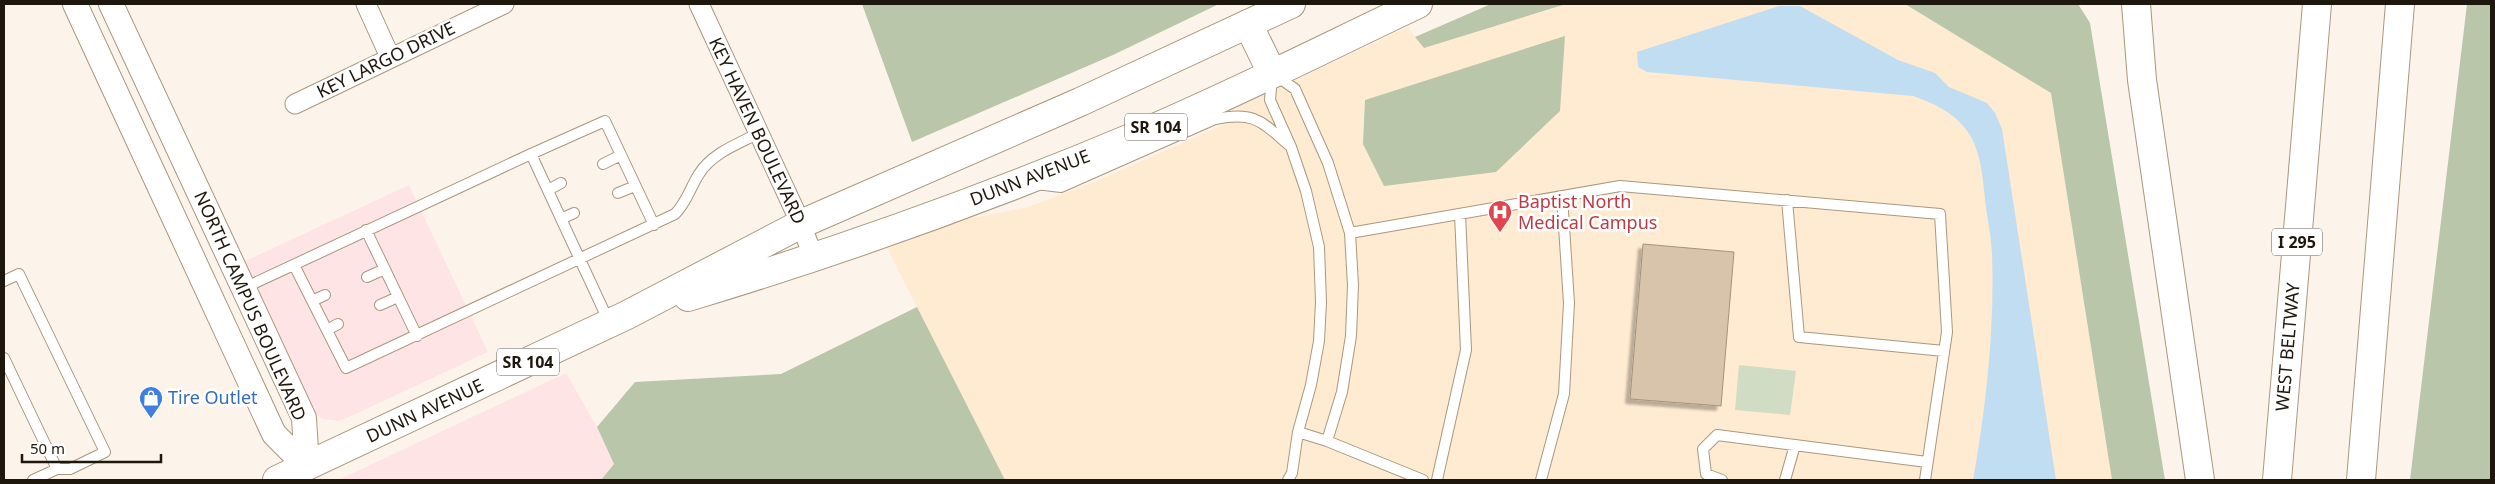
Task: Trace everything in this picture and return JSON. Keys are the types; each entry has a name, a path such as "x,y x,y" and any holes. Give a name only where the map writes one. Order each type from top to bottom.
{"main road":[{"name":"DUNN AVENUE","path":"277,480 309,473 618,319 801,224 1080,102 1292,4"},
{"name":"DUNN AVENUE","path":"618,319 814,259 1022,183 1140,134 1418,4"},
{"path":"2120,4 2142,80"},
{"path":"2136,4 2142,80 2200,480"},
{"name":"WEST BELTWAY","path":"2277,480 2317,4"},
{"path":"2361,480 2400,4"},
{"path":"1248,24 1272,73"}],"street":[{"path":"78,11 111,4"},
{"name":"NORTH CAMPUS BOULEVARD","path":"111,4 304,418 309,473"},
{"path":"366,4 390,57"},
{"name":"KEY LARGO DRIVE","path":"295,104 504,4"},
{"name":"KEY HAVEN BOULEVARD","path":"699,4 801,224 814,259"},
{"name":"NORTH CAMPUS BOULEVARD","path":"78,11 274,434 309,473"}],"lane":[{"path":"1272,73 1270,100 1291,147 1306,191 1319,247 1321,302 1319,341 1311,385 1298,432 1292,473 1288,480"},
{"path":"1272,73 1295,89 1328,163 1350,233 1353,285 1351,336 1342,392 1327,441"},
{"path":"1022,183 1061,188 1215,119 1232,116 1244,116 1264,123 1291,147"},
{"path":"244,288 605,121 654,225"},
{"path":"294,265 346,368 675,214 685,204 699,173 720,152 759,133"},
{"path":"531,154 580,259 618,319"},
{"path":"603,164 622,155"},
{"path":"548,190 561,183"},
{"path":"618,193 635,186"},
{"path":"1350,233 1620,186 1940,214 1948,332 1925,480"},
{"path":"1541,480 1564,394 1569,303 1562,196"},
{"path":"1787,200 1799,337 1944,351"},
{"path":"561,219 574,213"},
{"path":"1437,480 1466,350 1460,214"},
{"path":"366,230 417,336"},
{"path":"366,277 385,269"},
{"path":"4,281 20,274 105,452 70,469 56,469 33,480"},
{"path":"312,301 325,295"},
{"path":"380,305 398,297"},
{"path":"327,330 338,324"},
{"path":"4,358 56,469"},
{"path":"1298,432 1327,441 1423,480"},
{"path":"1722,480 1706,474 1703,449 1717,435 1928,462"},
{"path":"1785,480 1795,445"}],"shaded area":[{"name":"Baptist North Medical Campus","path":"1566,4 1905,4 2051,93 2112,480 1005,480 887,248 967,219 1028,207 1092,183 1229,122 1238,107 1408,27 1424,48"},
{"path":"409,185 488,352 345,419 338,421 323,419 313,413 241,263"},
{"path":"566,373 597,427 614,464 601,480 338,480"}],"green space":[{"path":"862,4 1219,4 1113,55 912,142"},
{"path":"1491,4 1566,4 1424,48 1415,37"},
{"path":"1905,4 2078,4 2090,23 2165,480 2112,480 2051,93"},
{"path":"2467,4 2491,4 2491,480 2410,480"},
{"path":"1565,36 1560,111 1496,172 1384,186 1363,144 1365,100"},
{"path":"917,307 1005,480 601,480 614,464 597,427 635,382 781,374"},
{"path":"1739,365 1796,371 1790,415 1735,410"}],"water":[{"path":"1779,6 1800,6 1898,60 1935,73 1949,87 1987,103 1995,113 2002,129 2056,480 1973,480 1982,424 1991,338 1992,253 1979,160 1971,137 1960,122 1946,111 1913,96 1647,72 1638,67 1637,52"}],"building":[{"path":"1643,244 1734,252 1721,406 1630,399"}],"place":[{"name":"Baptist North Medical Campus","path":"1500,233"},
{"name":"Tire Outlet","path":"151,419"}]}
